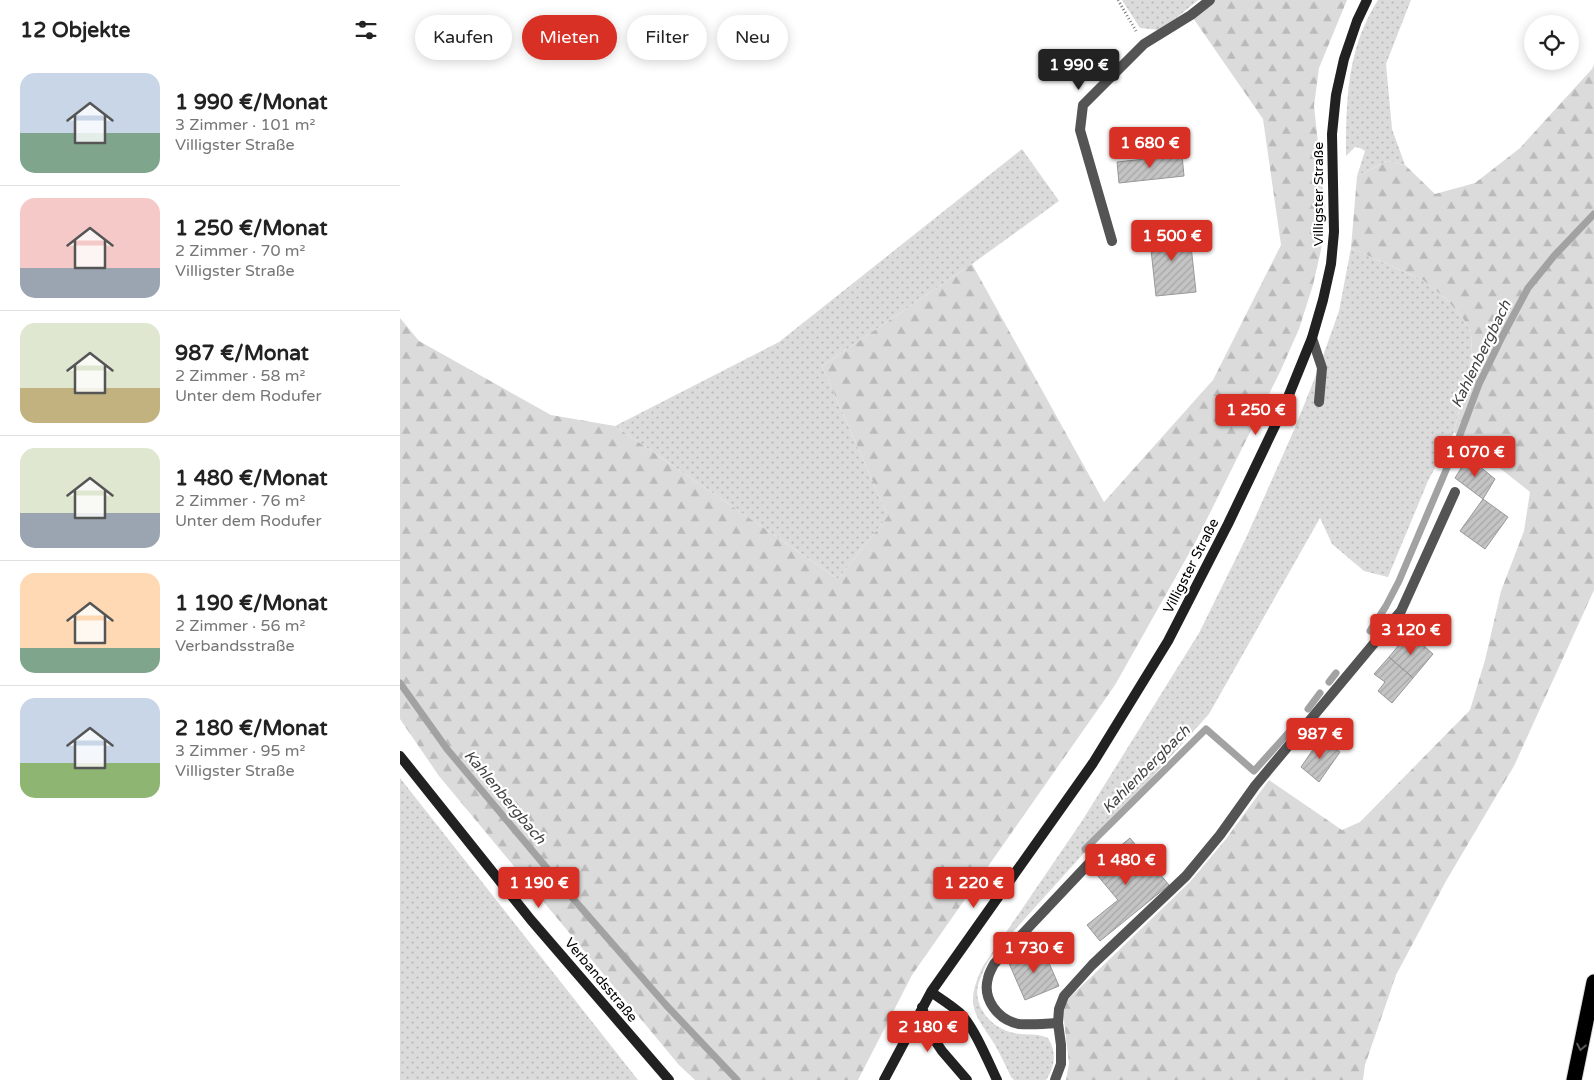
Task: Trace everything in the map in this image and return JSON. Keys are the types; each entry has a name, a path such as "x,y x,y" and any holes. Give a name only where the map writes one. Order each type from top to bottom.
{"highway":[{"path":"1574,1080 1594,982"}],"main road":[{"name":"Villigster Straße","path":"884,1080 931,992 1092,763 1168,641 1228,524 1284,407 1312,338 1331,264 1334,232 1332,134 1336,95 1344,59 1357,21 1368,0"},
{"name":"Verbandsstraße","path":"400,756 531,920 669,1080"},
{"path":"931,992 948,1002 962,1015 981,1047 997,1080"},
{"path":"922,1007 930,1033 942,1052 967,1080"}],"street":[{"path":"1112,241 1080,130 1083,105 1144,44 1191,15 1210,0"},
{"path":"1312,338 1322,368 1319,402"},
{"path":"1055,1080 1061,1064 1058,1023 1059,1009 1064,996 1092,965 1186,876 1220,835 1255,786 1401,611 1455,492"},
{"path":"1058,1023 1018,1024 1005,1019 995,1010 987,997 987,979 994,964 1096,856"}],"path":[{"path":"1118,0 1144,44"}],"green space":[{"path":"1122,0 1198,0 1168,25 1159,30 1140,28"},
{"path":"1210,0 1347,0 1319,68 1314,106 1325,207 1321,250 1313,285 1299,329 1280,372 1196,541 1115,685 912,975 858,1080 695,1080 679,1065 439,776 400,719 400,318 419,341 551,415 615,426 838,579 888,516 822,366 972,264 1104,502 1213,380 1281,245 1263,119 1191,15"},
{"path":"1378,0 1411,0 1386,64 1392,129 1405,165 1387,161 1357,176 1365,151 1355,147 1346,156 1350,75 1360,37"},
{"path":"1594,65 1594,590 1514,766 1446,881 1396,975 1365,1065 1363,1080 1066,1080 1069,1064 1063,1012 1068,999 1190,882 1226,839 1269,780 1342,830 1360,822 1470,710 1485,660 1501,591 1524,531 1530,492 1454,432 1471,352 1472,333 1462,317 1445,298 1423,280 1351,248 1357,176 1387,161 1405,165 1435,194 1475,183 1520,148"},
{"path":"1022,149 1059,201 972,264 822,366 888,516 838,579 615,426 779,342"},
{"path":"1351,248 1423,280 1445,298 1462,317 1472,333 1468,373 1454,432 1428,481 1388,577 1364,571 1332,544 1320,518 1209,714 993,954 985,968 977,991 978,1000 985,1015 998,1027 1006,1031 1048,1038 1054,1054 1053,1065 1046,1080 1014,1080 975,1012 973,996 978,978 983,966 1082,821 1199,633 1246,538 1294,430 1318,370 1339,311"},
{"path":"400,778 638,1080 400,1080"}],"building":[{"path":"1182,155 1184,176 1119,183 1117,162"},
{"path":"1189,227 1196,292 1156,296 1149,231"},
{"path":"1468,457 1495,479 1483,499 1455,478"},
{"path":"1483,499 1508,517 1485,549 1460,531"},
{"path":"1409,633 1433,654 1413,678 1389,657"},
{"path":"1389,657 1413,678 1392,703 1378,691 1385,682 1374,674"},
{"path":"1321,738 1340,752 1319,782 1301,767"},
{"path":"1130,838 1169,885 1100,941 1087,925 1118,900 1092,869"},
{"path":"1042,947 1059,986 1025,1000 1008,961"}],"waterway":[{"name":"Kahlenbergbach","path":"1370,631 1399,581 1452,456 1479,384 1528,288 1554,256 1594,214"},
{"name":"Kahlenbergbach","path":"1329,682 1336,673"},
{"name":"Kahlenbergbach","path":"400,683 447,749 556,879 666,1005 737,1080"},
{"name":"Kahlenbergbach","path":"1308,709 1320,693"},
{"name":"Kahlenbergbach","path":"1085,849 1206,729 1254,771 1290,731"}]}
